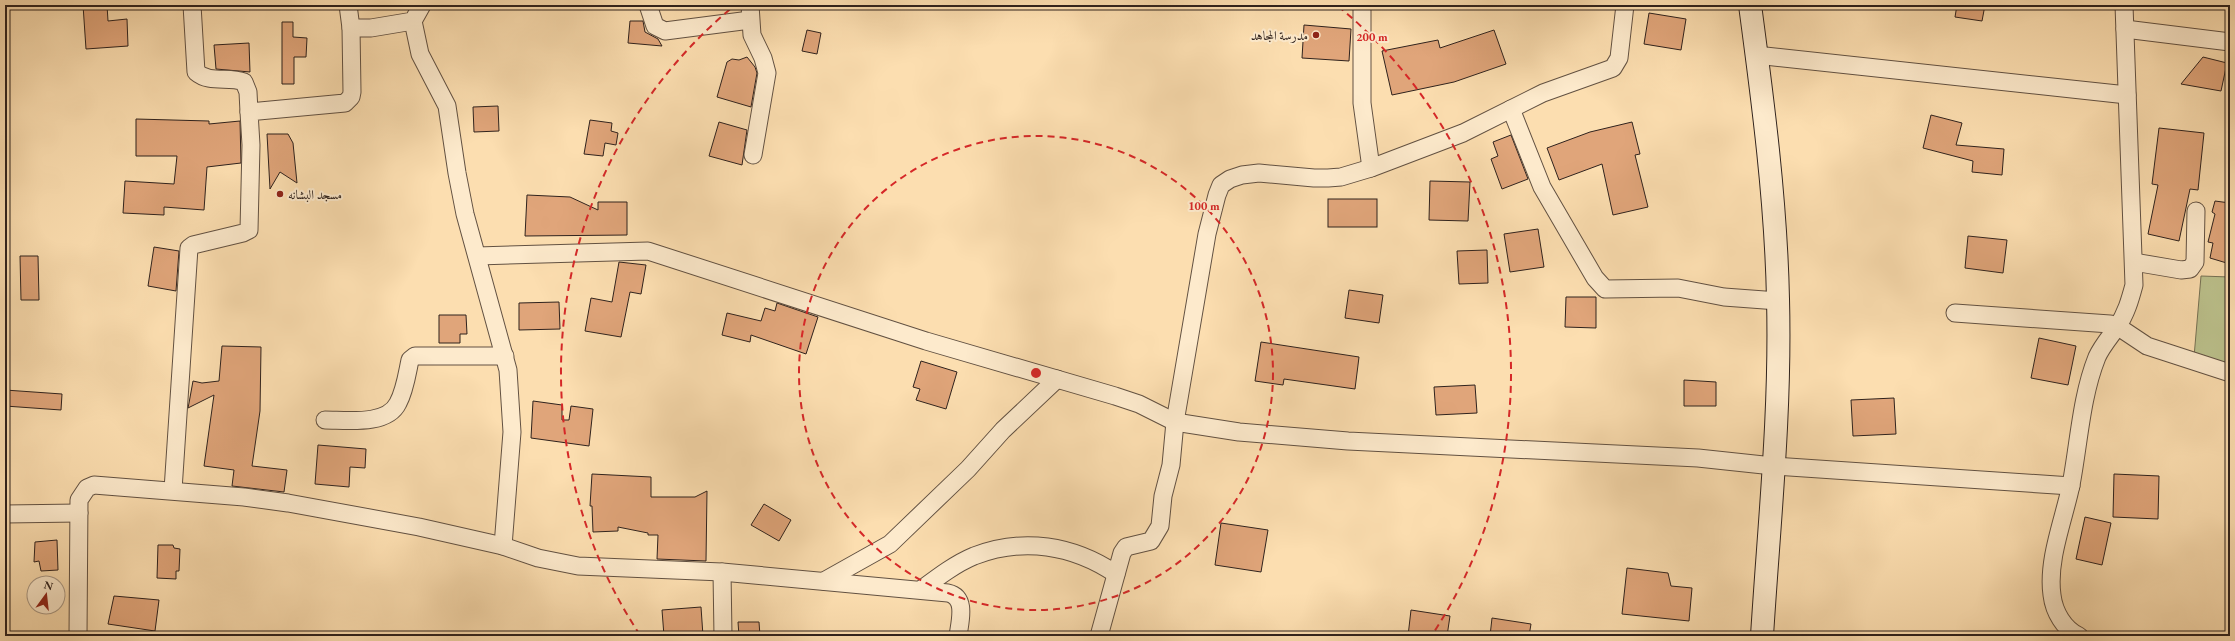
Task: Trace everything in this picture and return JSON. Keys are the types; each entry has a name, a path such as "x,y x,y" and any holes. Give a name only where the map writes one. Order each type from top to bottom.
{"main road":[{"path":"1750,5 1775,231 1778,301 1773,466 1762,636"}],"street":[{"path":"173,490 189,248 193,245 243,233 249,230 251,145 248,92 244,82 238,80 208,79 196,72 192,5"},
{"path":"249,112 306,108 345,103 348,101 352,92 351,28 348,5"},
{"path":"422,5 413,21 420,54 447,106 457,174 488,301 508,370 512,432 503,546"},
{"path":"648,5 655,26 664,31 750,12 754,41 763,58 767,73 753,155"},
{"path":"1362,5 1362,103 1371,168"},
{"path":"1099,636 1122,553 1126,547 1151,541 1157,534 1163,496 1171,465 1175,422 1207,234 1217,195 1221,186 1230,179 1242,175 1260,173 1314,178 1341,177 1371,168 1463,133 1543,93 1613,68 1619,58 1624,5"},
{"path":"2079,636 2070,632 2060,620 2052,594 2052,572 2060,524 2071,486 2082,416 2093,370 2103,346 2118,326 2128,306 2134,285 2124,5"},
{"path":"351,28 371,28 413,21"},
{"path":"2125,29 2230,42"},
{"path":"1756,55 2127,95"},
{"path":"1511,110 1542,187 1594,278 1605,289 1678,288 1724,297 1778,301"},
{"path":"2134,262 2182,270 2190,269 2195,258 2196,211"},
{"path":"477,256 648,251 919,339 1139,404 1175,422 1239,432 1348,441 1698,458 1773,466 2071,486"},
{"path":"1955,313 2101,323 2118,326 2147,346 2230,373"},
{"path":"325,420 372,418 382,416 390,411 398,402 410,360 415,356 505,356"},
{"path":"824,581 890,544 968,469 1003,430 1057,379"},
{"path":"78,636 79,500 82,493 94,484 173,490 295,504 366,516 503,546 538,558 578,566 722,572 885,588 922,589 952,594 961,602 958,636"},
{"path":"5,514 79,512"},
{"path":"922,589 945,572 974,556 996,550 1032,545 1052,547 1086,557 1116,574"},
{"path":"722,572 723,636"}],"green space":[{"path":"2201,276 2230,277 2230,365 2194,357"}],"building":[{"path":"83,5 107,5 108,21 127,19 128,46 86,49"},
{"path":"1957,5 1985,5 1982,21 1955,17"},
{"path":"1649,13 1686,19 1681,50 1644,44"},
{"path":"630,21 643,21 645,32 658,39 662,46 628,43"},
{"path":"282,22 293,22 293,37 307,38 306,57 294,57 294,84 282,84"},
{"path":"1304,25 1351,29 1349,61 1302,58"},
{"path":"807,30 821,33 817,54 802,51"},
{"path":"1494,30 1506,64 1454,82 1392,95 1382,51 1438,40 1440,48"},
{"path":"249,43 250,72 216,69 214,45"},
{"path":"747,57 755,67 757,73 751,107 717,97 727,62 732,59 739,60"},
{"path":"2203,57 2227,63 2221,91 2181,84"},
{"path":"498,106 499,131 474,132 473,107"},
{"path":"1931,115 1962,123 1956,145 2004,149 2002,175 1972,172 1973,161 1923,148"},
{"path":"136,119 209,121 209,124 240,121 241,163 207,167 204,210 164,207 164,215 123,213 125,181 174,184 177,156 136,156"},
{"path":"590,120 612,123 611,131 618,133 616,145 605,143 603,156 584,154"},
{"path":"719,122 747,130 742,165 709,156"},
{"path":"1632,122 1640,154 1635,155 1648,207 1613,215 1602,164 1559,180 1547,148 1590,132"},
{"path":"2159,128 2204,133 2198,190 2190,189 2179,241 2148,234 2158,185 2152,184"},
{"path":"267,134 288,134 293,143 297,183 280,172 270,189"},
{"path":"1511,135 1528,179 1502,189 1491,159 1498,156 1493,142"},
{"path":"1430,181 1470,182 1468,221 1429,220"},
{"path":"527,195 570,197 598,210 598,202 627,202 627,235 525,236"},
{"path":"1328,199 1377,199 1377,227 1328,227"},
{"path":"2215,201 2230,203 2230,264 2210,258 2213,243 2208,242 2215,214 2212,212"},
{"path":"1538,229 1544,267 1510,272 1504,234"},
{"path":"1968,236 2007,240 2003,273 1965,268"},
{"path":"154,247 179,251 176,291 148,286"},
{"path":"1487,250 1488,283 1459,284 1457,251"},
{"path":"20,256 38,256 39,300 21,300"},
{"path":"619,262 646,265 641,294 630,292 621,337 585,331 591,298 612,302"},
{"path":"1349,290 1383,295 1379,323 1345,318"},
{"path":"1566,297 1596,297 1596,328 1565,327"},
{"path":"559,302 560,329 519,330 519,303"},
{"path":"777,303 818,317 806,354 751,335 750,342 722,335 727,313 761,321 765,308 775,311"},
{"path":"439,315 466,315 467,334 460,334 460,343 439,343"},
{"path":"2039,338 2076,346 2068,385 2031,378"},
{"path":"1261,342 1359,357 1355,389 1284,379 1283,385 1255,381"},
{"path":"222,346 261,347 260,411 252,466 287,470 284,492 232,486 234,470 204,466 214,395 188,408 193,381 202,383 219,381"},
{"path":"921,361 957,372 946,409 916,400 920,389 913,387"},
{"path":"1684,380 1716,382 1716,406 1684,406"},
{"path":"1475,385 1477,413 1436,415 1434,387"},
{"path":"5,390 62,394 61,410 5,406"},
{"path":"1894,398 1896,434 1853,436 1851,400"},
{"path":"533,401 562,405 562,420 569,420 571,406 593,409 589,446 531,438"},
{"path":"318,445 366,449 365,468 350,467 349,487 315,484"},
{"path":"592,474 651,477 651,497 695,497 707,491 706,561 657,559 658,535 648,535 648,533 618,527 618,531 593,532 592,506 590,506"},
{"path":"2114,474 2159,476 2158,519 2113,517"},
{"path":"764,504 791,520 779,541 751,525"},
{"path":"2085,517 2111,523 2102,565 2076,559"},
{"path":"1221,523 1268,530 1261,572 1215,565"},
{"path":"57,540 58,570 41,571 39,561 34,562 35,542"},
{"path":"158,545 173,545 174,548 180,549 179,571 176,571 176,579 157,578"},
{"path":"1627,568 1668,573 1671,586 1692,588 1689,621 1622,614"},
{"path":"114,596 159,600 155,631 108,624"},
{"path":"701,607 703,636 664,636 662,610"},
{"path":"1411,610 1450,616 1447,636 1408,636"},
{"path":"1492,618 1531,624 1529,636 1490,636"},
{"path":"738,622 759,622 760,636 739,636"}],"place":[{"name":"مدرسة المجاهد","path":"1316,35"},
{"name":"مسجد البشانه","path":"280,194"}]}
